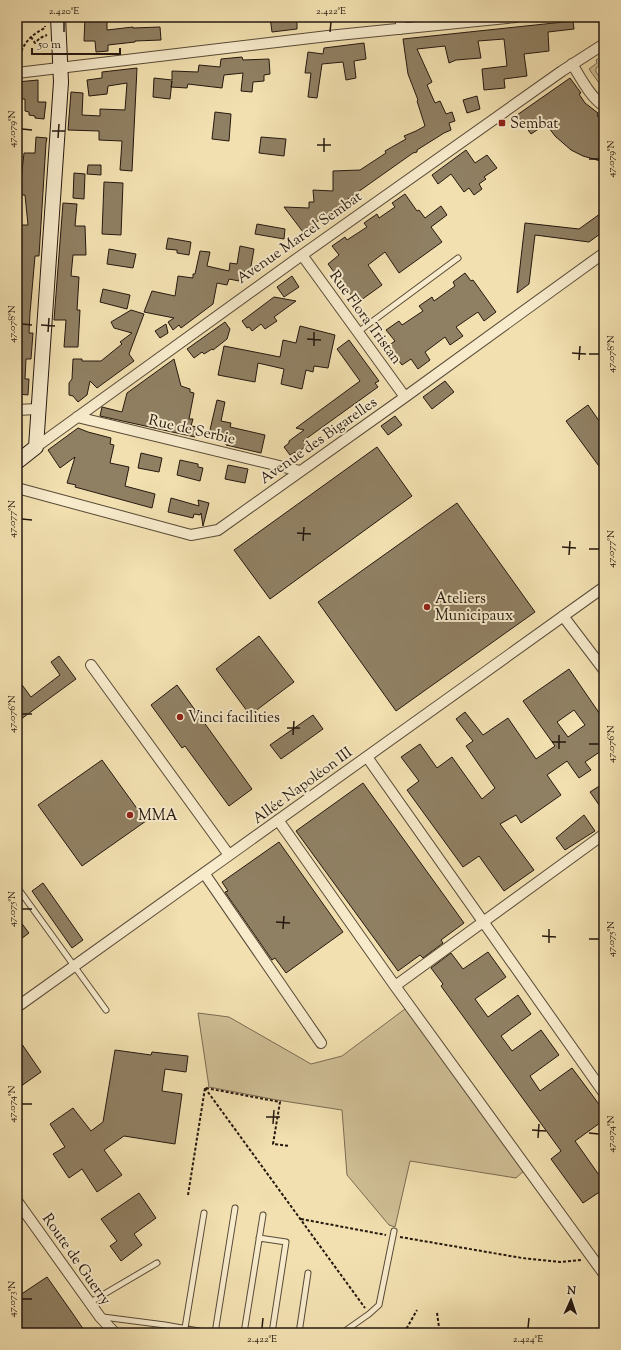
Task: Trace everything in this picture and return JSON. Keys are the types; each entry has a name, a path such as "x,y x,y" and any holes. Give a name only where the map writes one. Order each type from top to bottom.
{"main road":[{"path":"36,447 37,409 61,82 58,17"},
{"name":"Avenue Marcel Sembat","path":"17,462 36,447"}],"street":[{"path":"401,17 401,29"},
{"path":"17,72 516,17"},
{"name":"Avenue Marcel Sembat","path":"36,447 302,255 572,64 604,44"},
{"path":"572,64 592,95 604,106"},
{"name":"Avenue des Bigarelles","path":"17,488 192,536 218,530 604,253"},
{"name":"Rue Flora Tristan","path":"302,255 405,397"},
{"path":"17,410 37,409"},
{"name":"Rue de Serbie","path":"76,417 300,471"},
{"name":"Allée Napoléon III","path":"17,1007 604,587"},
{"path":"563,616 604,670"},
{"path":"91,665 229,855"},
{"path":"367,757 604,1093"},
{"path":"278,820 395,986 604,1274"},
{"path":"395,986 604,834"},
{"path":"204,873 321,1043"},
{"name":"Route de Guerry","path":"17,1201 100,1317 115,1333"}],"lane":[{"path":"358,332 458,258"},
{"path":"17,887 106,1010"},
{"path":"215,1333 236,1208"},
{"path":"185,1328 204,1213"},
{"path":"244,1333 262,1215"},
{"path":"342,1333 379,1305 394,1233"},
{"path":"259,1238 286,1242 272,1333"},
{"path":"90,1303 157,1263"},
{"path":"299,1333 308,1273"},
{"path":"100,1317 185,1328 210,1333"}],"path":[{"path":"17,53 20,52 30,37 45,28 44,23"},
{"path":"30,37 35,42 49,34 59,33"},
{"path":"205,1088 280,1102 273,1144 290,1146"},
{"path":"188,1195 205,1088"},
{"path":"205,1088 369,1314"},
{"path":"300,1219 394,1233 522,1258 560,1262 592,1258"},
{"path":"404,1333 417,1310"},
{"path":"437,1313 439,1327"}],"shaded area":[{"path":"602,56 604,58 604,62 596,68 596,72 604,83 604,90 589,69 597,63 596,60"},
{"path":"409,1006 527,1168 516,1178 410,1161 395,1227 389,1225 347,1175 342,1110 277,1100 209,1087 198,1013 229,1017 311,1064 342,1056"}],"building":[{"path":"85,17 107,17 107,30 133,27 160,27 161,40 135,41 108,45 108,51 96,52 95,41 84,41"},
{"path":"270,17 297,17 297,29 272,32"},
{"path":"573,21 574,29 548,32 549,51 524,54 527,76 504,79 505,88 484,90 482,69 507,66 504,39 478,41 481,58 456,60 449,63 445,46 417,49 432,82 427,85 435,103 440,101 446,114 452,112 455,121 449,123 451,130 417,150 417,152 413,153 303,232 284,207 309,208 309,202 314,202 313,190 333,191 333,171 360,170 386,153 385,151 406,139 404,136 425,126 417,101 418,100 408,74 403,39"},
{"path":"364,43 366,59 354,61 356,78 346,80 343,62 322,64 317,98 308,97 311,73 305,73 308,52 323,54 324,48"},
{"path":"242,57 243,60 269,59 270,74 264,75 264,81 253,82 252,92 241,91 243,73 224,75 222,88 188,84 187,88 171,87 170,99 153,97 154,78 172,80 172,71 198,72 199,65 220,67 221,59"},
{"path":"137,68 132,171 120,170 122,141 99,140 99,131 68,130 71,92 83,93 82,115 100,116 100,109 125,110 127,83 108,86 107,94 89,96 87,80 102,78 102,72"},
{"path":"570,78 581,93 579,94 585,103 598,113 597,116 604,118 604,162 583,156 571,150 555,136 546,124 531,134 517,115"},
{"path":"38,80 38,102 46,102 44,119 35,118 35,116 29,115 29,112 25,111 25,99 17,99 17,82"},
{"path":"477,96 480,109 467,113 463,100"},
{"path":"215,112 231,114 229,141 212,139"},
{"path":"36,137 47,138 39,256 35,256 30,313 29,333 33,333 31,359 26,359 25,379 29,379 28,395 19,394 19,388 17,388 17,276 19,276 21,246 18,246 20,225 28,225 25,195 21,195 24,153 35,153"},
{"path":"261,137 286,139 284,156 259,153"},
{"path":"466,150 475,163 487,155 497,168 484,177 486,179 479,184 482,189 474,195 469,188 464,192 451,174 438,184 432,175"},
{"path":"88,165 101,165 101,175 87,174"},
{"path":"74,173 85,174 84,199 73,198"},
{"path":"104,182 123,183 121,235 102,234"},
{"path":"405,194 417,211 419,210 425,218 441,206 447,215 431,227 442,242 399,273 385,252 368,265 382,285 357,303 328,264 339,255 332,246 345,237 347,240 367,227 364,223 377,214 379,218 395,207 392,203"},
{"path":"63,203 77,204 75,226 85,226 86,255 73,255 71,276 79,277 77,310 80,310 78,347 64,347 66,320 54,320"},
{"path":"604,211 604,231 589,242 535,235 529,284 517,293 525,223 579,229"},
{"path":"257,224 285,229 284,239 255,234"},
{"path":"168,238 191,242 189,255 177,253 177,250 166,249"},
{"path":"240,246 254,249 250,272 241,271 239,281 229,279 227,285 217,283 213,304 181,328 179,325 173,330 168,322 174,318 144,312 152,291 175,296 178,276 193,278 200,251 210,252 207,266 229,271 230,263 237,264"},
{"path":"109,249 136,254 133,268 107,264"},
{"path":"465,273 471,281 473,280 496,312 484,321 478,312 456,327 463,336 450,345 445,337 425,352 430,360 418,369 411,359 402,365 388,346 395,341 386,330 399,321 402,325 423,311 419,306 432,297 434,301 455,286 453,282"},
{"path":"292,276 299,287 284,297 277,287"},
{"path":"103,289 130,295 127,309 100,302"},
{"path":"274,297 296,301 274,317 277,321 265,329 261,324 252,331 249,327 247,328 242,321"},
{"path":"131,310 144,314 129,354 134,361 97,388 90,381 87,395 78,402 73,396 69,395 69,383 72,379 73,359 82,359 82,361 101,361 122,344 120,342 132,333 114,328 111,322"},
{"path":"225,322 230,329 227,339 213,350 212,349 204,354 202,352 194,358 187,349"},
{"path":"166,324 168,333 160,338 155,331"},
{"path":"300,326 335,335 328,368 314,366 313,372 306,370 302,389 281,384 284,369 258,363 255,382 218,375 224,346 280,357 283,340 296,343"},
{"path":"349,340 379,381 375,383 378,387 303,441 306,446 296,454 295,452 290,455 284,447 289,443 289,441 304,430 296,428 360,381 337,349"},
{"path":"174,359 181,386 190,389 190,392 194,393 189,419 193,419 191,426 197,427 195,437 100,416 102,407 122,412 127,393"},
{"path":"445,381 454,392 432,409 423,397"},
{"path":"217,400 225,402 221,421 231,423 230,427 265,435 261,453 226,445 228,437 209,434"},
{"path":"588,405 604,428 604,473 566,421"},
{"path":"395,416 402,425 388,435 381,426"},
{"path":"78,428 111,438 110,444 114,445 110,463 129,467 125,486 155,494 152,508 75,487 76,485 67,483 75,457 60,468 48,450"},
{"path":"377,447 412,496 270,599 234,550"},
{"path":"141,453 162,458 159,472 138,468"},
{"path":"180,460 198,464 198,467 203,468 200,481 177,475"},
{"path":"228,465 248,469 245,483 225,479"},
{"path":"171,498 199,506 198,500 209,503 203,526 201,513 200,515 194,514 193,518 168,512"},
{"name":"Ateliers Municipaux","path":"457,503 535,612 396,711 318,602"},
{"path":"259,636 294,682 250,715 216,669"},
{"path":"59,656 76,679 17,722 17,678 31,697 60,675 51,662"},
{"path":"569,669 604,720 604,749 585,762 591,770 579,778 567,761 547,775 561,795 521,823 516,815 500,824 534,870 504,891 479,856 463,867 407,790 419,781 401,757 420,744 437,768 452,757 482,799 495,788 466,746 473,741 456,719 465,712 483,735 508,718 536,759 555,746 523,701","holes":["574,710 585,725 568,737 557,722"]},
{"path":"177,685 252,789 229,806 185,746 182,748 151,705"},
{"path":"313,715 323,729 281,759 270,745"},
{"path":"102,760 146,821 82,866 38,805"},
{"path":"363,783 464,923 441,940 443,943 423,958 420,955 398,971 296,831"},
{"path":"604,783 604,812 590,792"},
{"path":"584,815 595,831 565,850 556,838"},
{"path":"279,842 343,932 286,973 275,958 272,960 225,892 228,891 222,882"},
{"path":"43,883 83,940 72,948 32,891"},
{"path":"17,917 29,933 17,942"},
{"path":"488,952 506,977 475,999 488,1017 518,995 531,1014 501,1036 512,1051 541,1030 559,1055 530,1076 540,1091 572,1068 604,1111 604,1120 575,1141 604,1182 604,1189 583,1203 551,1159 561,1151 441,986 443,984 431,968 451,953 463,969"},
{"path":"17,1037 41,1072 17,1089"},
{"path":"115,1050 151,1055 152,1052 188,1056 186,1072 165,1069 162,1091 182,1094 175,1144 124,1136 104,1150 122,1175 97,1192 82,1169 69,1178 53,1154 65,1147 50,1124 73,1108 91,1131 103,1122"},
{"path":"139,1193 156,1218 134,1234 142,1245 121,1261 110,1246 117,1241 101,1219"},
{"path":"47,1277 86,1333 17,1333 17,1297"}],"place":[{"name":"Sembat","path":"502,123"},
{"name":"Ateliers Municipaux","path":"427,607"},
{"name":"Vinci facilities","path":"180,717"},
{"name":"MMA","path":"130,815"}]}
